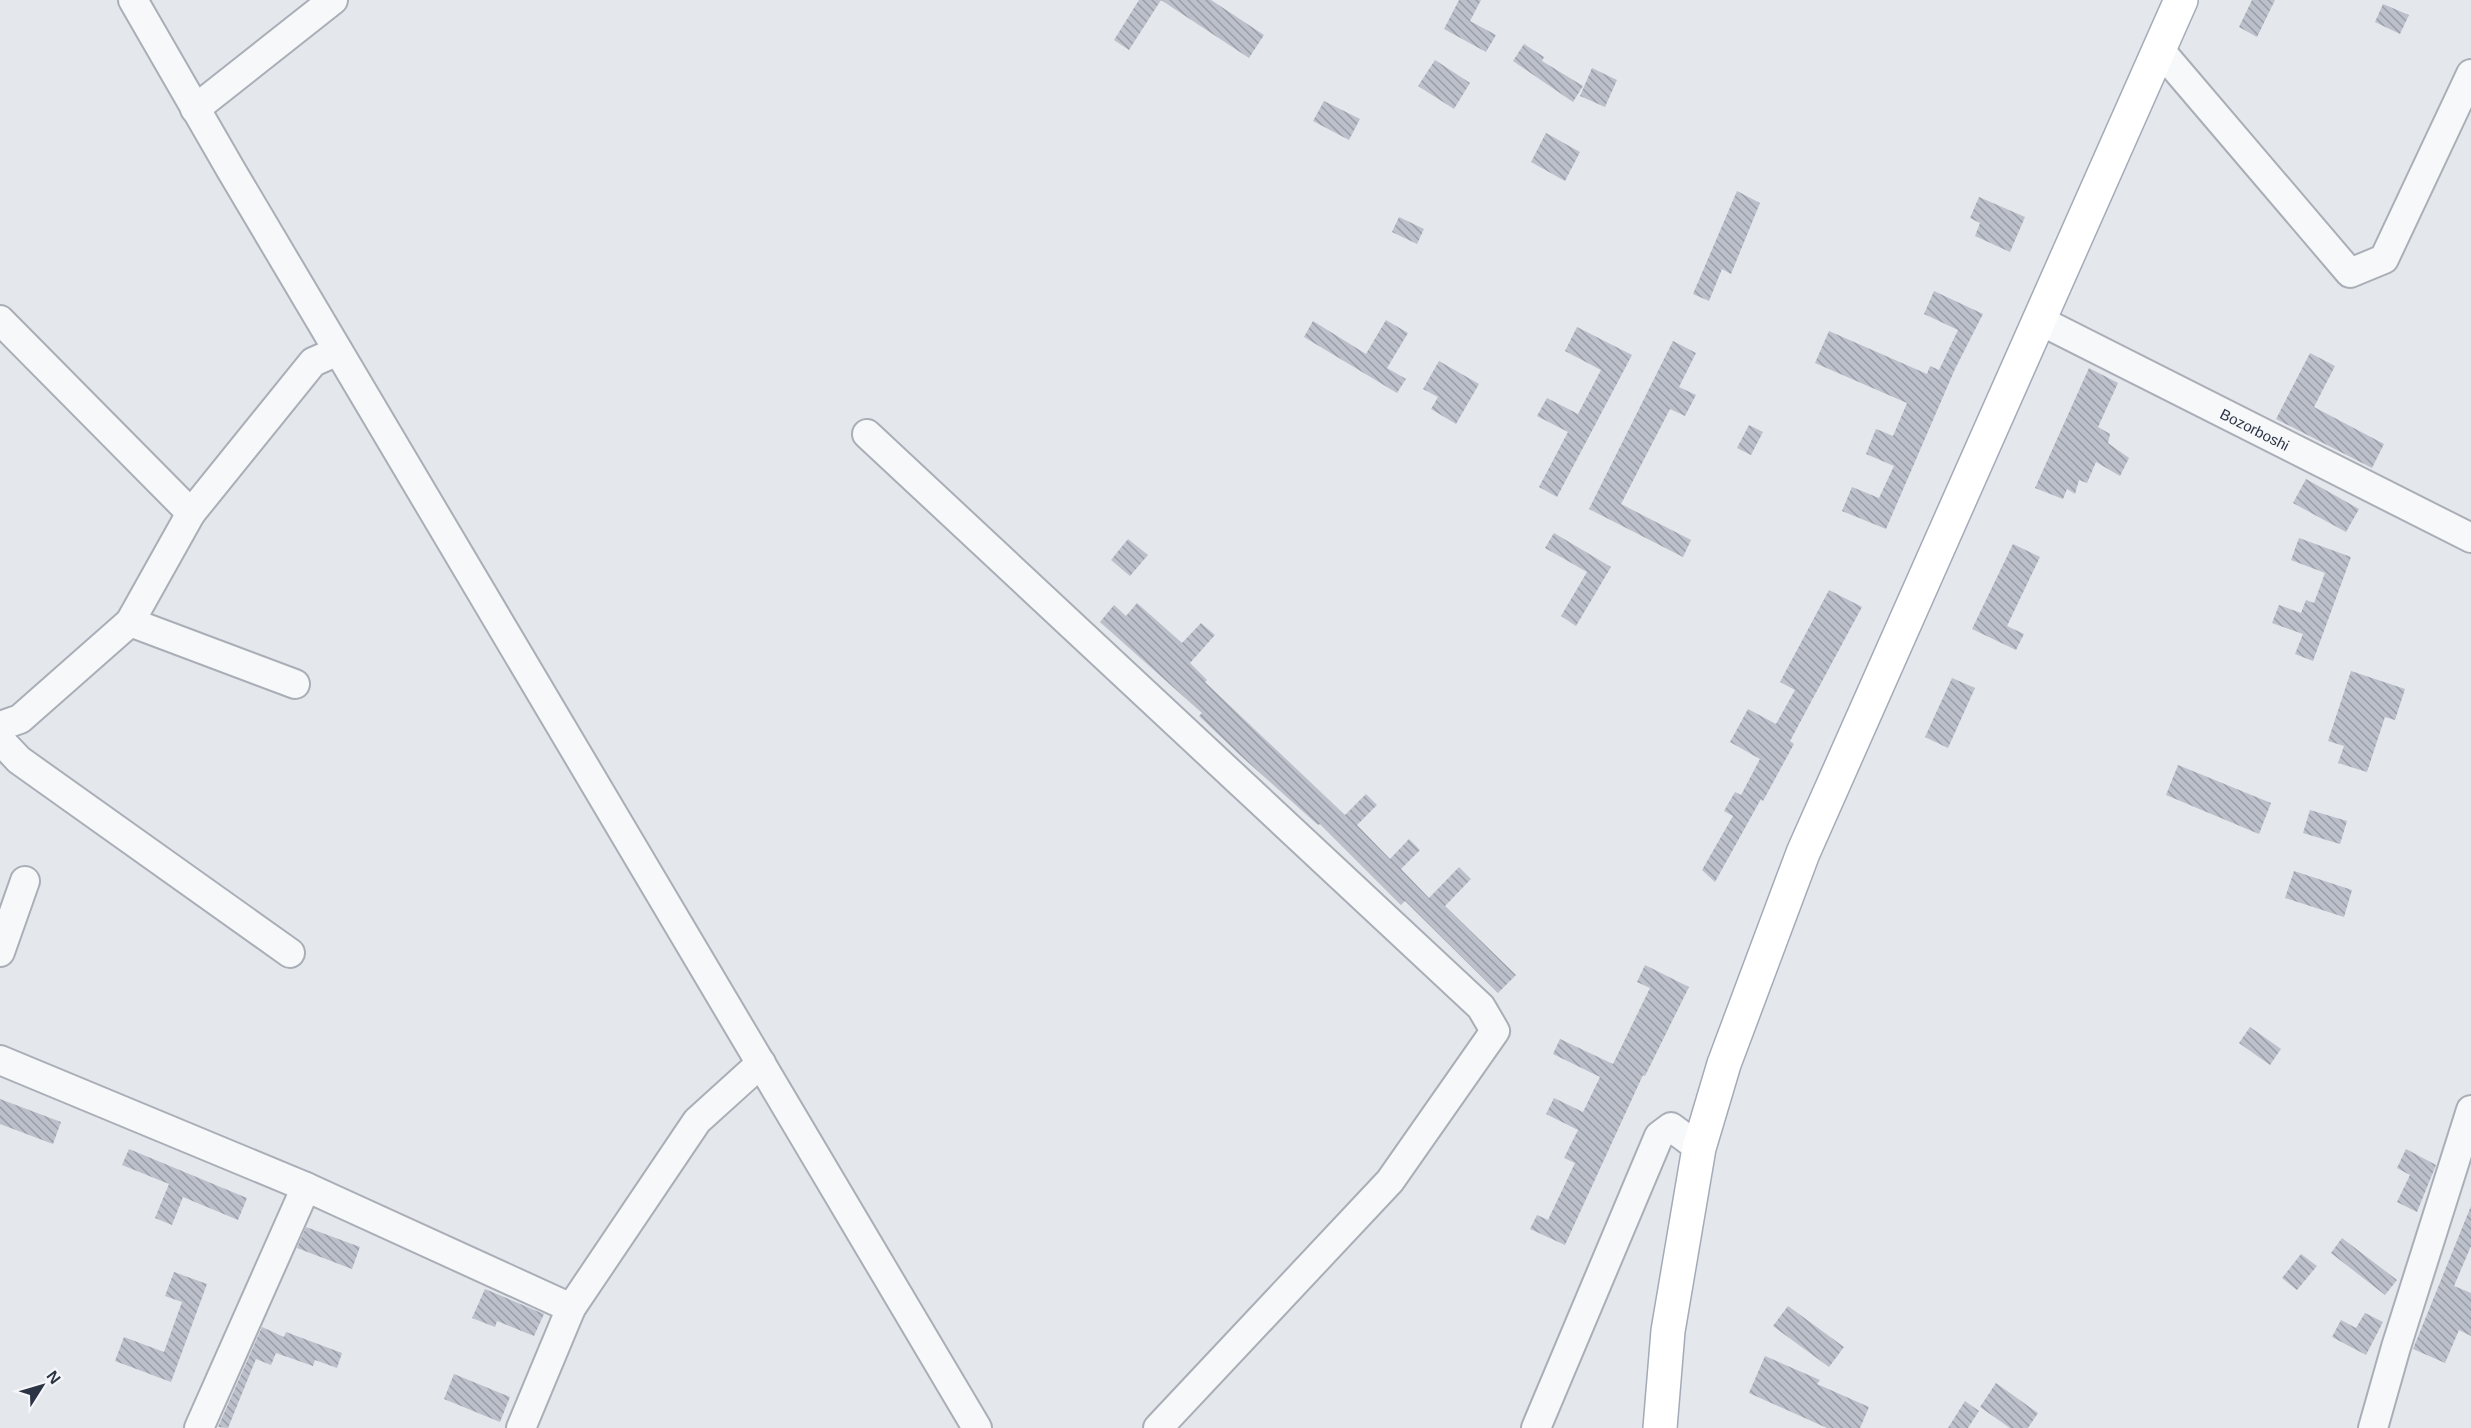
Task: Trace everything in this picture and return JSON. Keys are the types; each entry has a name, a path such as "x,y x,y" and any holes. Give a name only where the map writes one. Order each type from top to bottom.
{"main road":[{"path":"1660,1428 1668,1331 1699,1148 1724,1064 1803,853 2181,0"}],"street":[{"path":"133,0 338,351 977,1428"},
{"path":"195,109 333,0"},
{"path":"2159,49 2350,273 2384,260 2471,74"},
{"path":"0,320 191,513"},
{"name":"Bozorboshi","path":"2039,320 2471,538"},
{"path":"0,726 20,719 130,622 191,513 313,362 338,351"},
{"path":"867,434 1480,1007 1495,1031 1390,1180 1158,1428"},
{"path":"130,622 295,684"},
{"path":"0,740 19,760 290,953"},
{"path":"0,952 25,881"},
{"path":"0,1060 306,1187 571,1308"},
{"path":"521,1428 571,1308 697,1121 761,1063"},
{"path":"2373,1428 2396,1347 2471,1110"},
{"path":"1536,1428 1659,1136 1671,1127 1699,1148"},
{"path":"199,1428 306,1187"}],"building":[{"path":"1139,0 1161,0 1129,50 1114,40"},
{"path":"1161,0 1211,0 1264,35 1249,58"},
{"path":"1459,0 1481,0 1470,21 1496,35 1486,52 1444,29"},
{"path":"2252,0 2275,0 2257,37 2239,27"},
{"path":"2383,4 2409,15 2400,34 2375,22"},
{"path":"1524,44 1544,57 1542,61 1583,86 1573,102 1513,61"},
{"path":"1435,60 1470,83 1454,109 1418,86"},
{"path":"1592,68 1617,80 1605,107 1580,96"},
{"path":"1324,101 1360,119 1349,140 1313,121"},
{"path":"1546,133 1580,152 1565,181 1531,162"},
{"path":"1737,191 1760,203 1731,274 1722,269 1709,301 1693,294"},
{"path":"1979,197 2025,217 2010,252 1975,236 1980,223 1970,218"},
{"path":"1399,217 1424,229 1417,244 1392,232"},
{"path":"1934,291 1983,314 1955,369 1886,529 1842,511 1852,487 1879,498 1894,466 1866,454 1876,429 1893,436 1907,403 1815,363 1829,331 1927,374 1930,366 1939,370 1958,330 1924,314"},
{"path":"1386,320 1408,333 1387,368 1406,379 1397,393 1304,337 1313,321 1366,354"},
{"path":"1577,327 1632,355 1557,497 1539,487 1568,432 1537,416 1547,398 1578,414 1601,370 1565,351"},
{"path":"1673,341 1696,353 1679,387 1696,395 1685,416 1670,409 1621,504 1691,540 1683,557 1589,509"},
{"path":"2310,353 2335,366 2314,407 2384,444 2372,468 2276,419"},
{"path":"1439,361 1479,384 1456,424 1431,409 1438,397 1423,389"},
{"path":"2089,368 2118,383 2098,427 2110,434 2108,443 2129,458 2120,476 2096,462 2087,483 2079,480 2075,494 2067,489 2063,499 2035,488"},
{"path":"1749,425 1763,432 1751,455 1737,448"},
{"path":"2306,479 2359,509 2346,532 2293,503"},
{"path":"1554,533 1611,567 1576,626 1561,616 1587,572 1545,548"},
{"path":"2299,538 2351,557 2313,661 2295,654 2303,634 2272,623 2279,605 2301,613 2306,600 2314,603 2325,573 2291,560"},
{"path":"1128,539 1148,555 1130,576 1111,560"},
{"path":"2013,544 2040,557 2007,626 2024,634 2016,650 1972,629"},
{"path":"1829,590 1862,607 1790,741 1794,744 1715,882 1702,870 1733,816 1724,811 1735,792 1741,795 1760,759 1730,742 1748,709 1776,724 1795,690 1780,682"},
{"path":"1137,603 1182,643 1201,623 1215,635 1190,663 1207,680 1205,682 1345,815 1366,794 1377,805 1357,825 1390,859 1409,839 1420,850 1401,869 1429,898 1459,867 1471,879 1445,906 1516,975 1498,993 1405,901 1401,905 1320,824 1318,825 1199,716 1202,713 1100,622 1114,605 1126,616"},
{"path":"2351,671 2405,689 2395,720 2385,717 2367,772 2338,763 2344,746 2328,741"},
{"path":"1952,678 1975,688 1948,748 1925,737"},
{"path":"2178,765 2271,803 2259,834 2166,795"},
{"path":"2310,810 2347,821 2340,844 2303,833"},
{"path":"2294,871 2352,890 2344,917 2285,898"},
{"path":"1645,965 1689,987 1645,1076 1643,1075 1565,1245 1530,1229 1537,1215 1548,1220 1575,1163 1564,1158 1578,1130 1546,1114 1554,1098 1583,1112 1600,1077 1553,1054 1560,1039 1613,1064 1650,988 1637,982"},
{"path":"2250,1027 2281,1049 2270,1065 2239,1043"},
{"path":"0,1099 61,1122 53,1144 0,1124"},
{"path":"129,1149 247,1198 238,1220 183,1197 172,1225 155,1218 169,1184 122,1165"},
{"path":"2406,1149 2436,1165 2417,1212 2397,1202 2410,1175 2397,1168"},
{"path":"2471,1206 2471,1246 2454,1286 2471,1293 2471,1336 2459,1330 2445,1363 2413,1349"},
{"path":"306,1227 360,1247 352,1269 297,1248"},
{"path":"2342,1238 2397,1280 2385,1295 2331,1253"},
{"path":"2301,1254 2317,1266 2297,1290 2282,1278"},
{"path":"174,1272 207,1284 171,1382 115,1361 124,1337 164,1352 182,1302 165,1296"},
{"path":"485,1289 544,1314 534,1336 497,1321 495,1327 472,1318"},
{"path":"1788,1306 1844,1347 1829,1367 1773,1326"},
{"path":"2365,1313 2383,1322 2366,1355 2332,1337 2341,1320 2356,1328"},
{"path":"262,1327 284,1337 286,1332 342,1353 337,1368 315,1360 313,1366 276,1353 271,1365 256,1359 228,1428 218,1427"},
{"path":"1765,1356 1820,1380 1817,1384 1869,1407 1860,1428 1827,1428 1749,1393"},
{"path":"454,1374 510,1397 500,1422 444,1399"},
{"path":"1996,1383 2038,1413 2028,1428 2010,1428 1980,1407"},
{"path":"1965,1401 1979,1411 1968,1428 1948,1428"}]}
